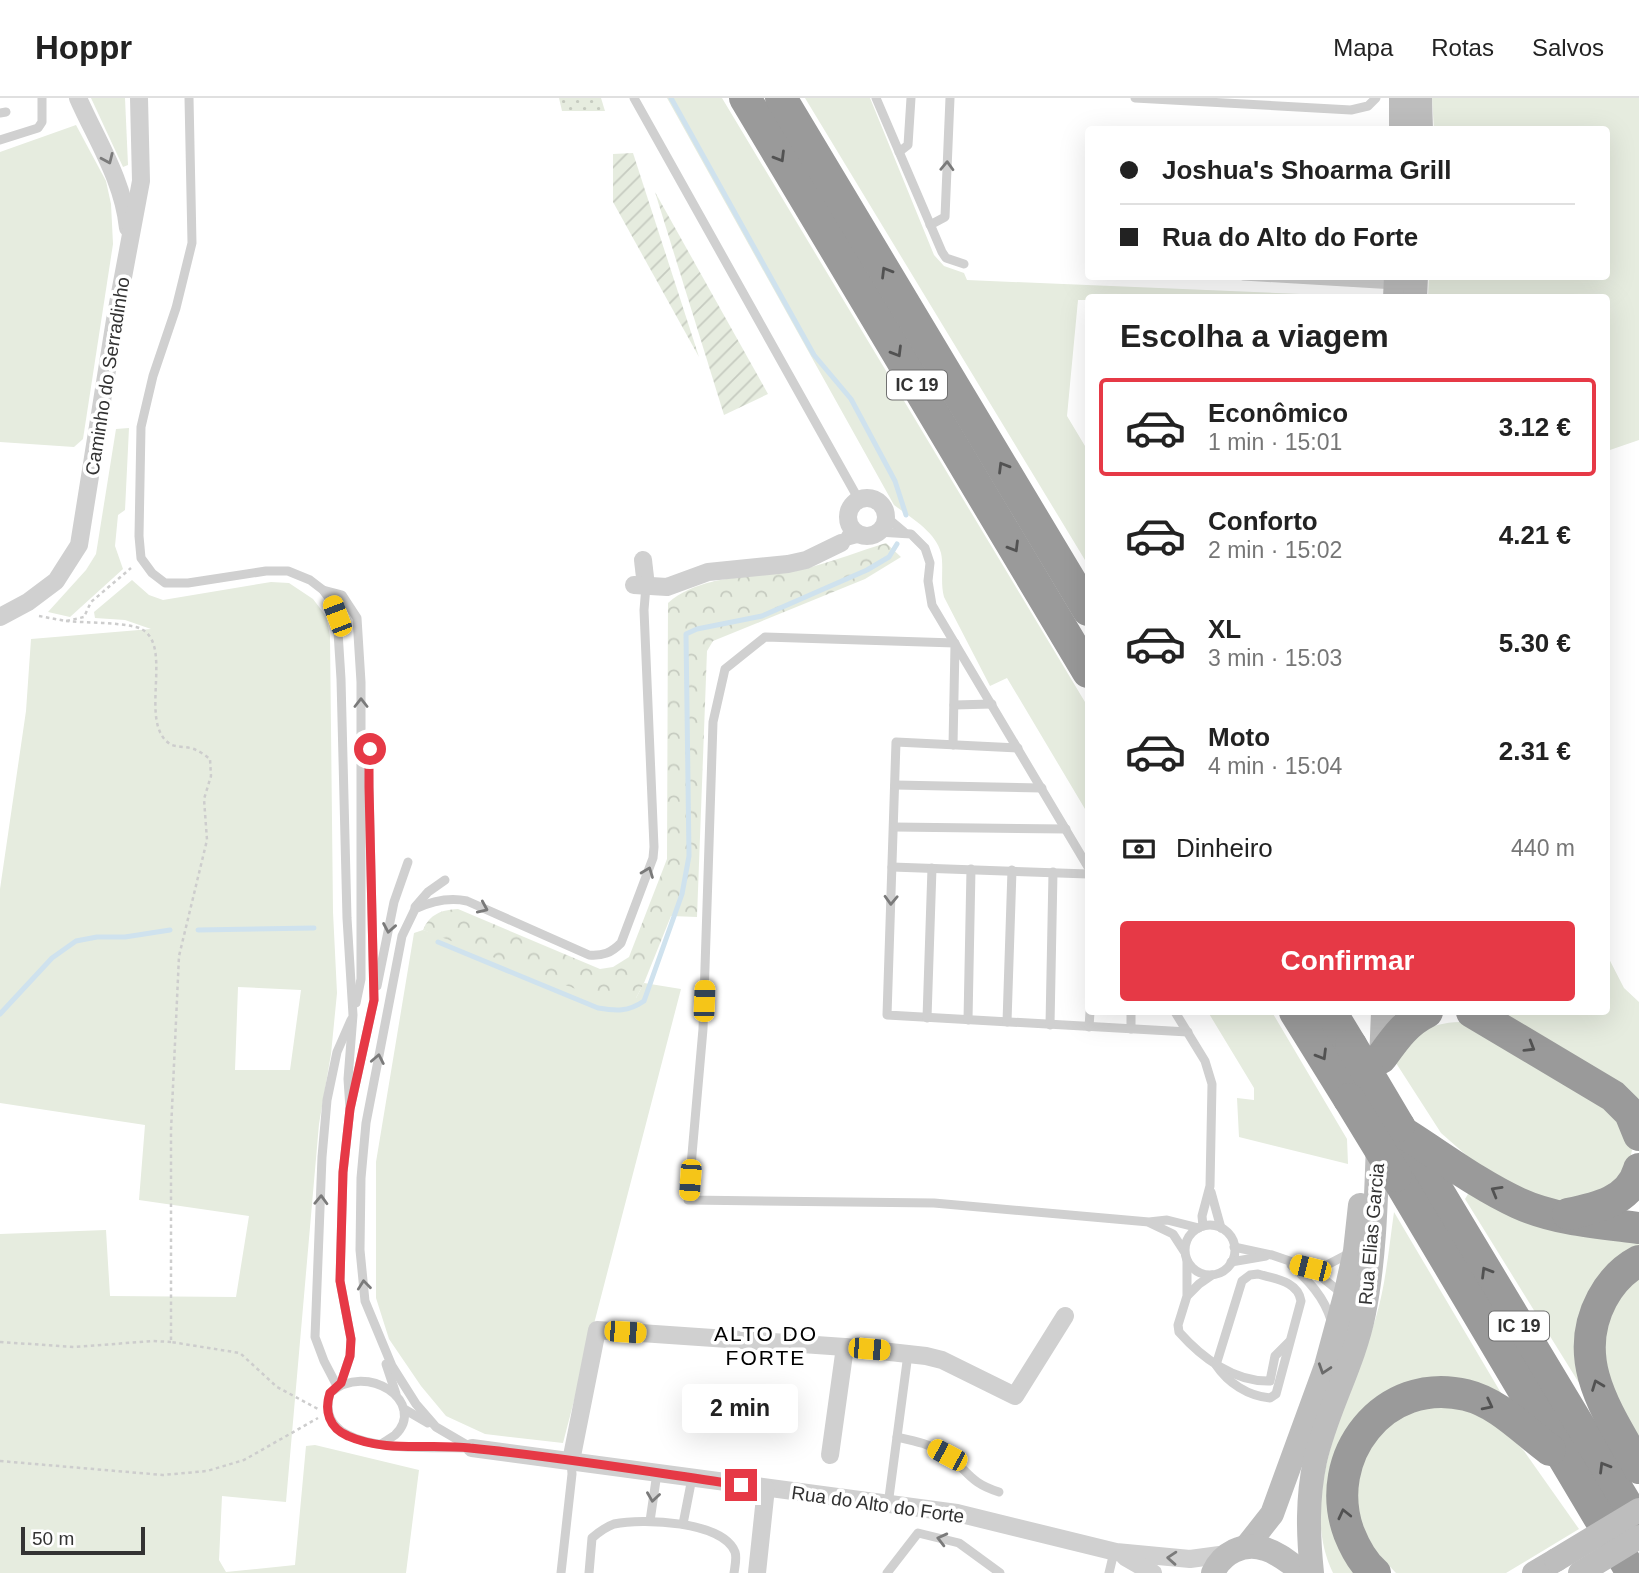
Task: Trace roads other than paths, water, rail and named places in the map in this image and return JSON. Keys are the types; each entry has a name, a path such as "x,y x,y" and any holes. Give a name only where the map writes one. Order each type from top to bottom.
{"highway":[{"name":"IC 19","path":"745,98 1085,667"},
{"name":"IC 19","path":"782,98 1085,605"},
{"name":"IC 19","path":"1297,1015 1632,1573"},
{"name":"IC 19","path":"1333,1015 1639,1525"},
{"path":"1381,1058 1400,1031 1420,1015"},
{"path":"1477,1015 1613,1096 1630,1113 1639,1135"},
{"path":"1400,1128 1497,1192 1520,1204 1560,1216 1639,1228"},
{"path":"1560,1216 1618,1198 1633,1184 1639,1169"},
{"path":"1639,1261 1626,1269 1606,1293 1591,1326 1588,1344 1595,1383 1639,1468"},
{"path":"1375,1573 1361,1557 1351,1539 1343,1518 1341,1487 1348,1456 1367,1429 1388,1407 1421,1394 1470,1396 1500,1410 1563,1460"}],"street":[{"path":"78,98 115,175 125,207 130,241"},
{"name":"Caminho do Serradinho","path":"0,617 28,602 56,582 79,545 141,181 139,98"},
{"path":"1401,98 1401,126"},
{"path":"1420,98 1421,126"},
{"path":"868,498 883,508 871,528 849,512 859,500 868,498"},
{"path":"643,560 640,585 667,587 708,572 797,562 841,543"},
{"name":"Rua Elias Garcia","path":"1229,1558 1262,1530 1272,1514 1322,1378 1345,1296 1355,1251 1360,1202 1367,1015"},
{"name":"Rua Elias Garcia","path":"1312,1573 1308,1502 1316,1458 1364,1315 1376,1205 1383,1015"},
{"path":"1345,1296 1364,1315"},
{"path":"571,1461 597,1330 908,1353 942,1360 1016,1396 1065,1316"},
{"path":"830,1455 845,1347"},
{"name":"Rua do Alto do Forte","path":"472,1448 957,1513 1115,1552 1189,1559 1229,1558"},
{"path":"757,1573 766,1488"},
{"path":"1534,1573 1639,1510"},
{"path":"1580,1573 1639,1537"},
{"path":"1229,1558 1265,1549 1304,1573"},
{"name":"Rua do Alto do Forte","path":"1115,1552 1153,1573"}],"lane":[{"path":"0,140 38,128 42,122 42,98"},
{"path":"189,98 192,243 141,427 141,558 152,573 165,583 188,583 266,571 288,571 310,580 323,590 332,602 339,629 347,918 353,1015 348,1079 350,1109"},
{"path":"635,98 859,500"},
{"path":"876,98 946,258 964,264"},
{"path":"899,152 908,145 911,98"},
{"path":"930,225 945,217 950,98"},
{"path":"1135,98 1298,103 1359,110 1376,98"},
{"path":"1338,109 1339,98"},
{"path":"1301,280 1403,287"},
{"path":"841,543 871,528 904,533"},
{"path":"841,543 871,528 911,534 925,548 930,563 928,582 932,605 1085,862"},
{"path":"415,909 442,900 467,901 589,956 601,956 613,951 621,943 653,858 654,848 644,610 640,585"},
{"path":"323,590 342,595 356,618 361,682 361,979 353,1015 337,1052 331,1077 322,1157 316,1337 324,1361 339,1385"},
{"path":"954,643 765,637 725,669 713,722 702,1029 688,1200 934,1203 1149,1223 1167,1220 1221,1228"},
{"path":"953,745 954,643"},
{"path":"954,705 992,704"},
{"path":"1018,748 897,742 887,1015 1188,1032"},
{"path":"370,749 374,1000"},
{"path":"895,785 1042,788"},
{"path":"894,827 1066,829"},
{"path":"408,862 394,902 350,1109 343,1172 340,1281 351,1339 350,1356 339,1385 330,1393 327,1413 334,1426 347,1436 381,1444 472,1448"},
{"path":"892,867 1085,874"},
{"path":"927,1018 932,868"},
{"path":"968,1020 971,869"},
{"path":"1007,1022 1012,870"},
{"path":"1051,1024 1053,872"},
{"path":"445,880 428,892 415,909 402,936 366,1124 361,1178 360,1250 365,1301 397,1396 404,1409 472,1448"},
{"path":"1089,1027 1090,1015"},
{"path":"1131,1015 1131,1029"},
{"path":"1177,1015 1205,1061 1212,1084 1210,1186 1216,1218 1232,1239 1234,1247 1231,1262 1221,1272 1199,1283 1187,1296"},
{"path":"1210,1186 1201,1227 1188,1239 1187,1296 1178,1329 1181,1335 1216,1365 1232,1374 1257,1381 1270,1381 1275,1356 1292,1340"},
{"path":"1149,1223 1172,1234 1180,1242 1195,1270 1213,1275"},
{"path":"1234,1247 1272,1255 1310,1268 1327,1265 1355,1251"},
{"path":"1231,1262 1272,1255"},
{"path":"1290,1263 1312,1284 1320,1296 1328,1309 1335,1334"},
{"path":"1310,1268 1345,1296"},
{"path":"1255,1274 1290,1284 1300,1293 1301,1309 1276,1394 1270,1398 1237,1387 1224,1377 1216,1365 1242,1281 1255,1274"},
{"path":"370,1318 402,1385 436,1427"},
{"path":"1194,1346 1216,1350 1226,1337"},
{"path":"888,1505 908,1353"},
{"path":"339,1385 363,1380 379,1383 397,1396"},
{"path":"381,1444 396,1434 403,1421 404,1409"},
{"path":"897,1437 925,1443 947,1455 970,1479 999,1492"},
{"path":"561,1573 572,1474 571,1461"},
{"path":"650,1521 657,1473"},
{"path":"683,1524 692,1478"},
{"path":"589,1573 592,1538 602,1529 612,1525 650,1521 683,1524 716,1533 731,1545 736,1554 734,1573"},
{"path":"887,1573 918,1533 959,1543 1000,1573"},
{"path":"1109,1573 1115,1552"}],"waterway":[{"path":"671,98 814,355 851,399 895,481 906,515"},
{"path":"438,942 598,1008 622,1010 644,1001 682,894 689,856 686,634 697,629 762,616 867,570 889,557 897,544"},
{"path":"198,930 314,928"},
{"path":"0,1014 52,958 76,941 170,930"}],"district":[{"name":"ALTO DO FORTE","path":"766,1346"}]}
